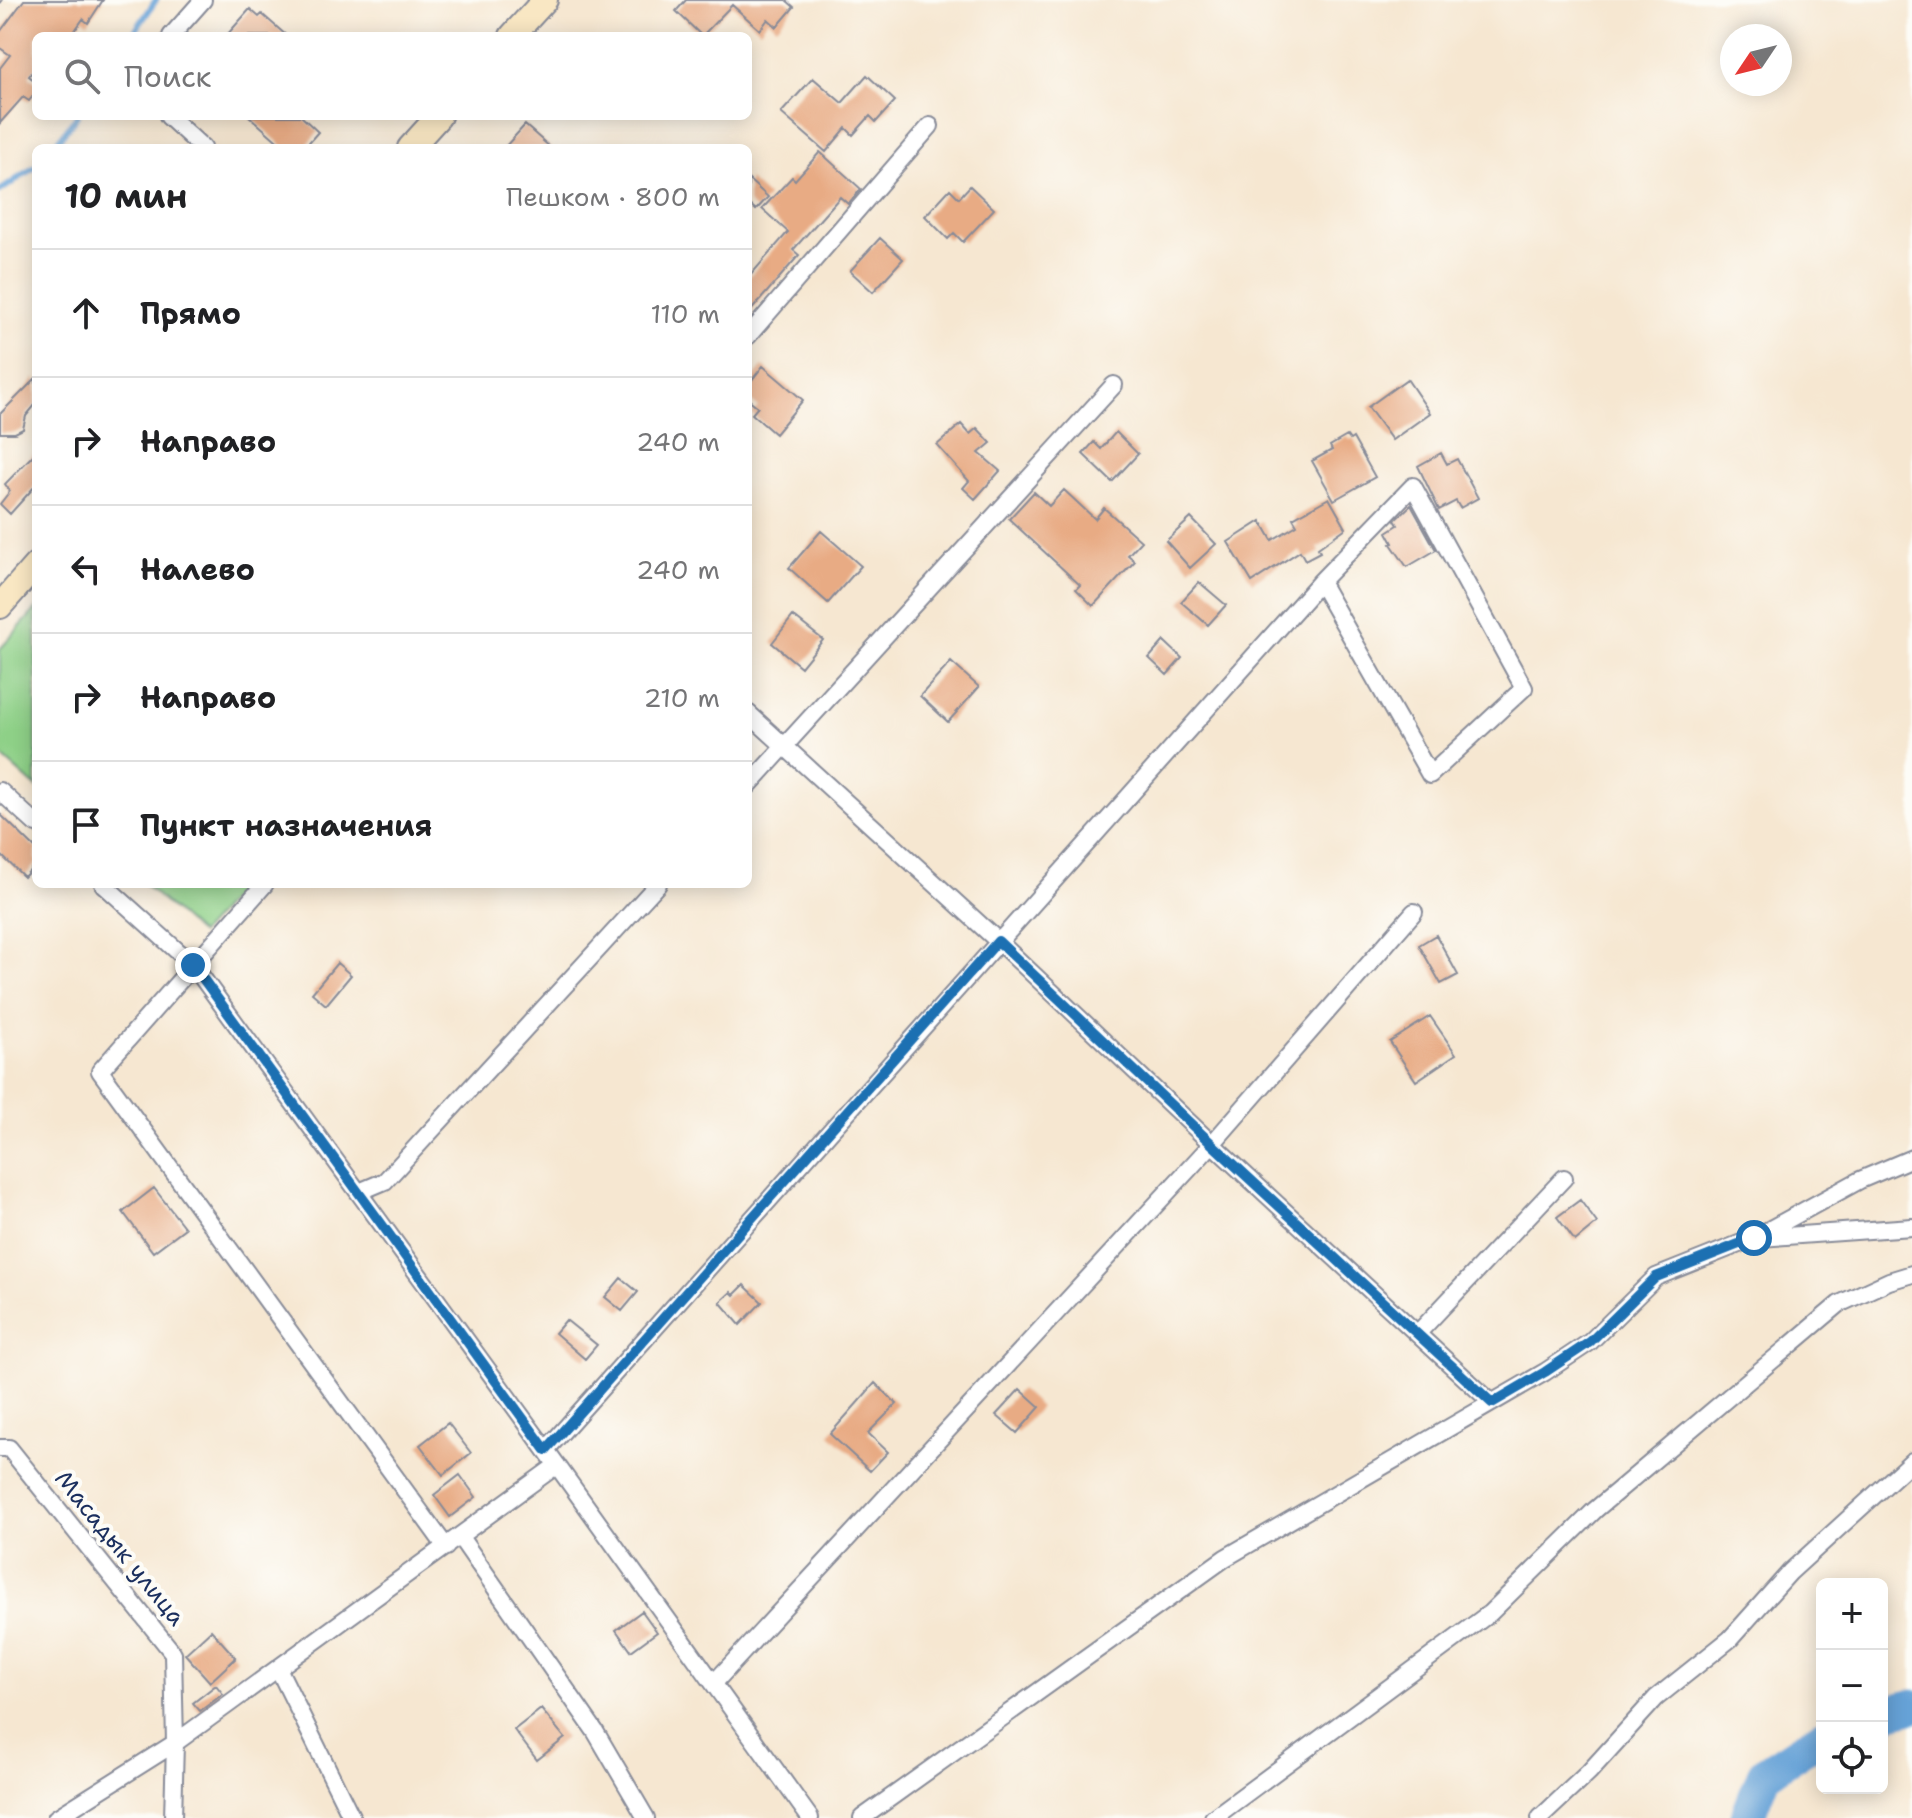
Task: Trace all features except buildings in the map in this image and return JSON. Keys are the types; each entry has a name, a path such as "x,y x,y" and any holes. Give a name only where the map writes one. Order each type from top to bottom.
{"main road":[{"path":"516,32 545,0"},
{"path":"414,144 435,120"},
{"path":"0,606 32,570"}],"street":[{"path":"175,32 203,0"},
{"path":"172,120 199,144"},
{"path":"752,331 930,126"},
{"path":"752,782 1114,385"},
{"path":"546,1450 1320,582 1413,486 1524,688 1430,775 1320,582"},
{"path":"752,717 998,941 1492,1403"},
{"path":"0,791 32,820"},
{"path":"107,888 193,965 810,1818"},
{"path":"261,888 100,1071 595,1731 646,1818"},
{"path":"359,1192 385,1181 654,888"},
{"path":"714,1683 1212,1144 1414,912"},
{"path":"862,1818 1225,1558 1545,1372 1590,1342 1656,1277 1754,1238 1860,1180 1912,1158"},
{"path":"1418,1333 1564,1178"},
{"path":"1754,1238 1912,1227"},
{"path":"1213,1818 1490,1613 1595,1510 1839,1304 1912,1274"},
{"name":"Масадык улица","path":"0,1448 9,1448 173,1653 175,1743"},
{"path":"1540,1818 1589,1772 1656,1698 1730,1639 1790,1572 1912,1461"},
{"path":"56,1818 175,1743 557,1465"},
{"path":"278,1668 352,1818"},
{"path":"173,1818 175,1743"}],"green space":[{"path":"32,613 32,783 0,755 0,649"},
{"path":"148,888 241,888 200,934"}],"waterway":[{"path":"135,32 156,0"},
{"path":"55,144 74,120"},
{"path":"0,191 32,169"},
{"path":"1888,1712 1912,1706"},
{"path":"1747,1818 1764,1774 1816,1740"}],"route":[{"path":"193,965 546,1450 998,941 1492,1403 1590,1342 1656,1277 1754,1238"}]}
